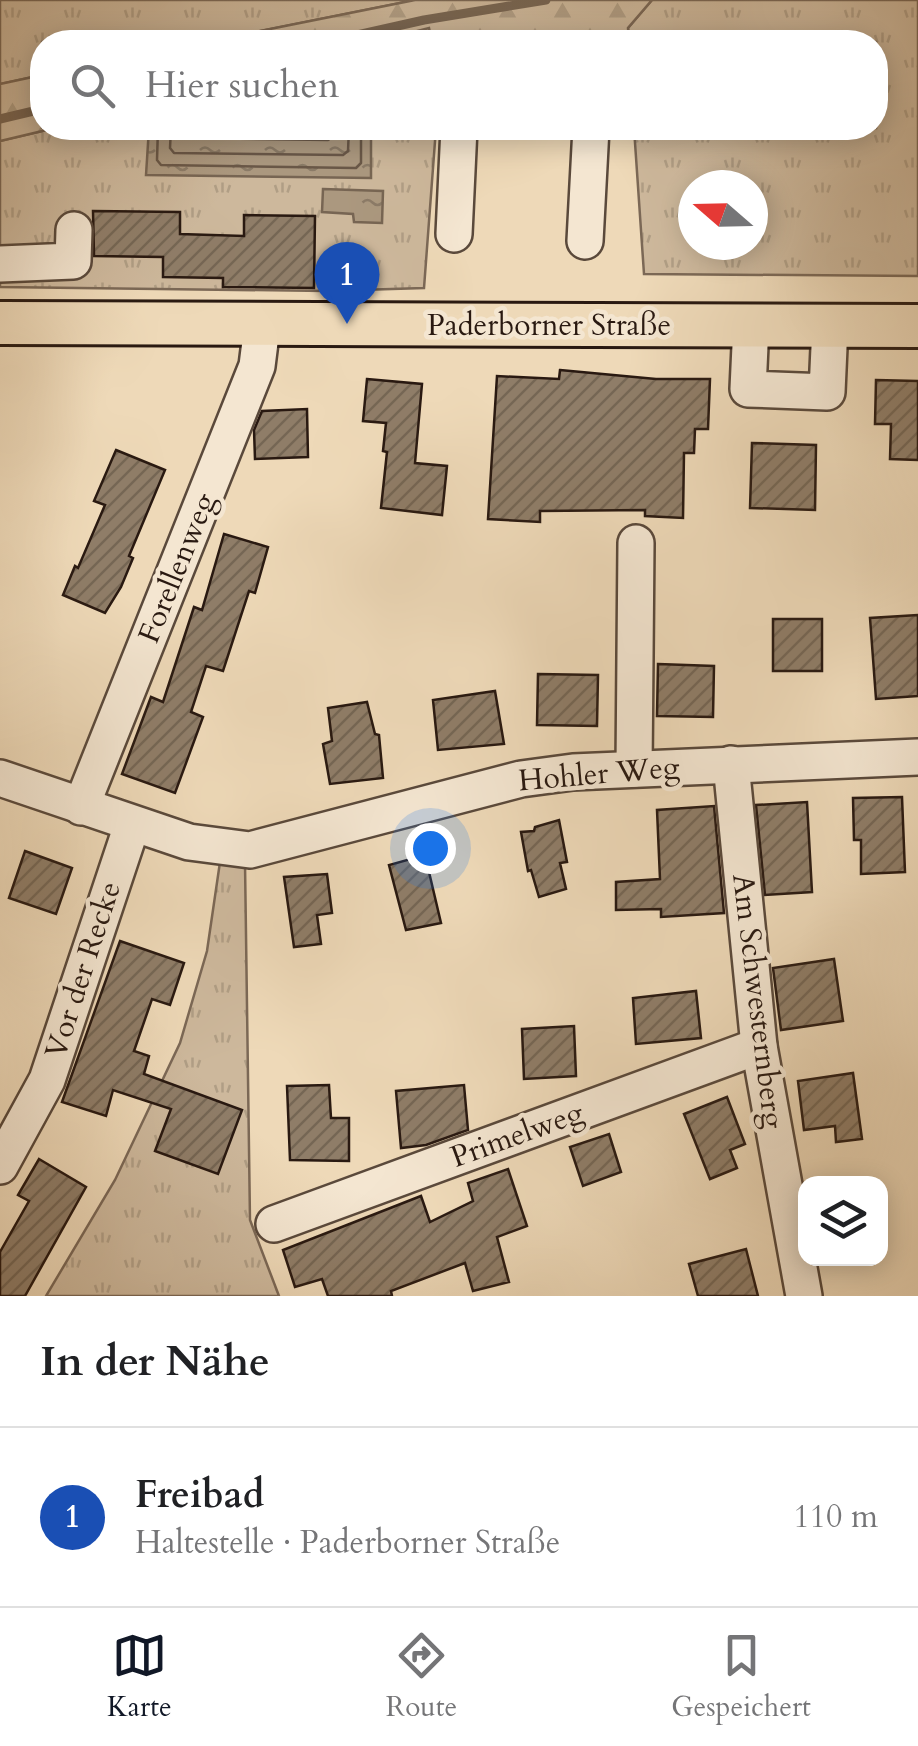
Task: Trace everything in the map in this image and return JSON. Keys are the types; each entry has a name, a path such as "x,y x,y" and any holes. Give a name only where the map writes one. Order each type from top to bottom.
{"main road":[{"name":"Paderborner Straße","path":"0,323 918,326"}],"street":[{"path":"454,234 459,140"},
{"path":"585,241 590,140"},
{"path":"0,264 73,261 74,230"},
{"path":"751,324 748,389 828,392 830,326"},
{"name":"Forellenweg","path":"81,807 258,366 262,326"},
{"path":"634,769 636,543"},
{"name":"Hohler Weg","path":"0,778 189,842 250,850 521,779 634,769 918,757"},
{"name":"Am Schwesternberg","path":"730,764 759,1046 804,1296"},
{"name":"Vor der Recke","path":"0,1166 47,1080 132,825"},
{"name":"Primelweg","path":"274,1224 759,1046"}],"green space":[{"path":"0,0 415,0 265,30 30,30 30,78 0,84"},
{"path":"415,0 652,0 628,30 265,30"},
{"path":"652,0 918,0 918,276 644,274 635,140 888,140 888,30 628,28"},
{"path":"30,78 30,134 0,141 0,84"},
{"path":"30,134 30,140 435,140 424,288 326,291 0,287 0,141"},
{"path":"220,862 245,863 250,1220 279,1296 46,1296 115,1180 180,1043 207,951"}],"water":[{"path":"148,140 371,140 371,178 146,175"},
{"path":"323,189 383,191 382,223 354,222 353,214 322,212"}],"building":[{"path":"93,211 180,212 180,234 244,236 244,215 315,216 314,288 223,287 223,278 163,277 163,257 94,256"},
{"path":"560,370 656,379 710,379 708,429 695,429 694,453 684,453 683,518 645,516 645,510 540,511 540,522 488,519 497,376 559,379"},
{"path":"367,379 422,384 415,463 447,466 442,515 381,508 386,423 363,421"},
{"path":"876,380 918,381 918,460 890,459 891,424 875,424"},
{"path":"307,409 308,457 255,459 254,430 262,411"},
{"path":"752,443 816,445 815,510 750,508"},
{"path":"116,450 165,470 129,556 133,558 121,587 105,613 63,595 105,505 94,501"},
{"path":"224,534 268,547 255,593 249,591 223,671 206,666 191,712 203,717 175,793 122,774 151,697 163,702 194,607 202,610"},
{"path":"918,615 918,696 876,699 870,618"},
{"path":"773,619 822,619 822,671 773,671"},
{"path":"658,664 714,666 713,717 657,716"},
{"path":"538,674 598,675 597,726 537,725"},
{"path":"495,691 504,744 438,750 433,700"},
{"path":"367,702 375,734 379,735 383,778 330,784 323,744 332,741 328,708"},
{"path":"902,797 905,872 861,874 861,840 854,840 853,798"},
{"path":"807,802 812,892 765,895 756,805"},
{"path":"714,806 724,913 661,917 661,909 616,910 616,882 660,879 657,810"},
{"path":"559,820 567,862 560,863 566,889 539,897 531,870 528,871 521,832"},
{"path":"25,851 72,868 56,914 9,898"},
{"path":"425,855 441,923 406,930 389,865"},
{"path":"327,874 332,913 317,915 321,944 294,947 284,877"},
{"path":"120,941 184,963 170,1005 152,999 134,1051 149,1056 144,1074 242,1110 218,1174 155,1151 171,1109 113,1090 106,1116 62,1102"},
{"path":"834,959 843,1021 781,1030 773,968"},
{"path":"696,991 701,1038 636,1044 633,998"},
{"path":"574,1026 576,1076 524,1079 522,1029"},
{"path":"853,1073 862,1139 836,1142 835,1126 804,1130 798,1081"},
{"path":"329,1085 331,1118 349,1118 349,1161 290,1160 287,1086"},
{"path":"464,1085 468,1130 426,1145 401,1148 396,1091"},
{"path":"727,1097 745,1144 730,1150 737,1168 710,1179 684,1114"},
{"path":"609,1134 621,1172 583,1186 570,1147"},
{"path":"39,1159 86,1187 25,1296 0,1296 0,1252 29,1201 18,1195"},
{"path":"508,1169 527,1226 497,1237 509,1282 473,1291 465,1263 391,1291 392,1296 328,1296 322,1279 295,1287 283,1250 421,1196 430,1222 473,1201 468,1183"},
{"path":"746,1249 758,1296 698,1296 689,1264"}],"waterway":[{"path":"379,30 546,0"},
{"path":"0,119 30,112"}],"place":[{"name":"Freibad","path":"347,324"}]}
